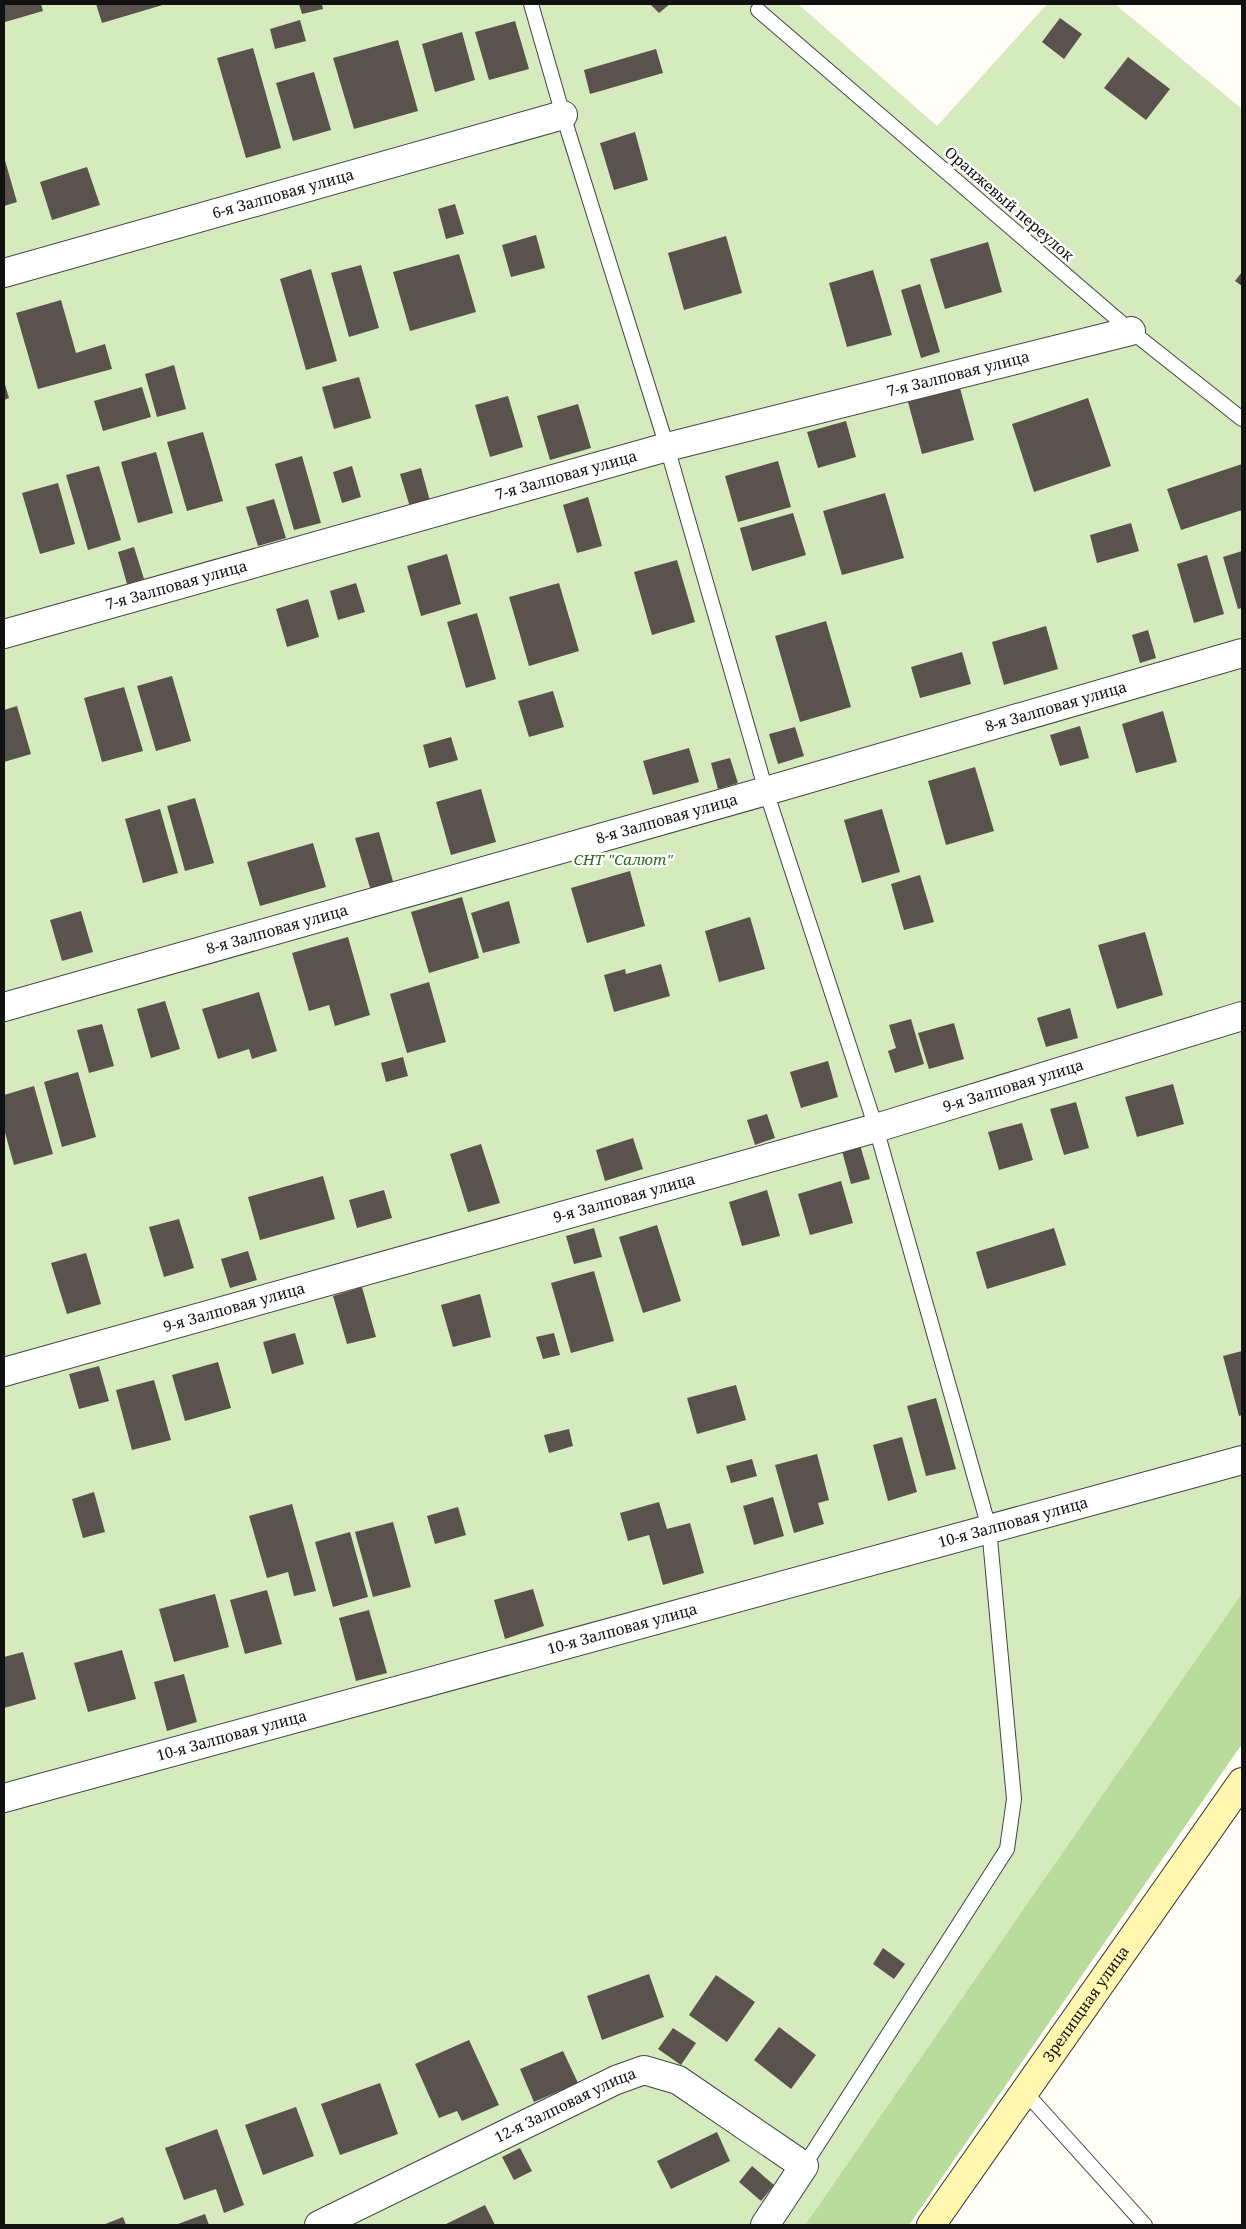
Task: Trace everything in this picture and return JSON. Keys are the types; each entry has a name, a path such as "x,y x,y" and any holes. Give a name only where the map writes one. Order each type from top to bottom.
{"street":[{"name":"6-я Залповая улица","path":"4,273 563,114"},
{"name":"7-я Залповая улица","path":"4,634 667,447 1131,331"},
{"name":"8-я Залповая улица","path":"4,1007 766,791 1242,653"},
{"name":"9-я Залповая улица","path":"4,1372 876,1128 1242,1016"},
{"name":"10-я Залповая улица","path":"4,1798 1242,1460"},
{"name":"Зрелищная улица","path":"931,2225 1242,1782"},
{"name":"12-я Залповая улица","path":"319,2225 616,2080 644,2070 678,2080 804,2166"},
{"path":"765,2225 804,2166"}],"lane":[{"path":"531,4 563,114 667,447 766,791 876,1128 990,1528 1014,1799 1007,1849 804,2166"},
{"name":"Оранжевый переулок","path":"758,10 1131,331 1242,419"},
{"path":"1025,2092 1145,2225"}],"green space":[{"name":"СНТ \"Салют\"","path":"4,4 798,4 937,126 1047,4 1115,4 1242,109 1242,1593 805,2225 4,2225"},
{"path":"1242,1593 1242,1744 909,2225 805,2225"}],"building":[{"path":"4,4 41,4 43,11 5,22"},
{"path":"96,4 166,4 102,23"},
{"path":"299,4 322,4 323,9 302,14"},
{"path":"650,4 670,4 659,13"},
{"path":"1060,18 1082,34 1064,59 1042,42"},
{"path":"300,20 306,41 275,49 270,29"},
{"path":"515,21 529,69 489,80 475,32"},
{"path":"462,32 475,80 435,92 422,44"},
{"path":"398,40 418,111 354,129 333,58"},
{"path":"253,48 281,148 246,158 217,58"},
{"path":"656,49 663,73 590,94 584,70"},
{"path":"1128,57 1170,89 1146,120 1104,88"},
{"path":"314,72 331,130 293,141 276,83"},
{"path":"635,132 648,180 614,190 600,143"},
{"path":"4,157 17,202 4,206"},
{"path":"87,167 100,205 52,220 40,182"},
{"path":"455,204 464,234 446,239 438,209"},
{"path":"536,235 545,268 511,277 502,245"},
{"path":"726,236 742,293 684,310 668,253"},
{"path":"988,242 1002,292 945,309 930,259"},
{"path":"459,254 476,312 410,331 393,272"},
{"path":"361,265 379,328 349,337 331,273"},
{"path":"311,269 337,361 306,370 280,279"},
{"path":"873,270 892,335 847,347 829,283"},
{"path":"1242,272 1242,286 1235,281"},
{"path":"920,284 940,352 921,358 901,290"},
{"path":"61,300 76,353 105,344 112,369 38,389 16,313"},
{"path":"174,365 186,409 157,417 145,374"},
{"path":"359,377 371,418 334,429 322,387"},
{"path":"4,381 9,398 4,400"},
{"path":"142,387 151,417 103,431 94,401"},
{"path":"960,388 974,440 922,454 908,402"},
{"path":"508,396 523,447 490,457 475,405"},
{"path":"1088,398 1111,466 1034,492 1012,424"},
{"path":"578,404 591,448 550,460 537,416"},
{"path":"846,421 856,457 818,468 807,432"},
{"path":"203,432 223,501 187,511 167,442"},
{"path":"156,452 173,513 138,523 121,462"},
{"path":"302,456 321,523 294,530 275,464"},
{"path":"778,461 791,507 738,522 725,476"},
{"path":"1242,464 1242,510 1181,530 1167,489"},
{"path":"99,466 121,540 88,550 66,475"},
{"path":"352,466 361,497 342,503 333,472"},
{"path":"421,468 430,501 410,507 400,474"},
{"path":"58,483 75,544 40,554 22,493"},
{"path":"885,493 904,558 842,575 823,511"},
{"path":"588,497 602,546 577,553 563,505"},
{"path":"274,499 286,538 258,546 246,507"},
{"path":"793,513 806,555 752,571 740,528"},
{"path":"1131,523 1139,551 1097,563 1090,535"},
{"path":"134,547 144,579 127,584 118,552"},
{"path":"1242,551 1242,608 1238,609 1223,557"},
{"path":"447,554 461,604 421,616 407,566"},
{"path":"1207,555 1224,614 1194,623 1177,564"},
{"path":"677,560 695,622 652,635 634,572"},
{"path":"356,583 365,612 338,620 330,591"},
{"path":"559,583 579,651 529,666 509,597"},
{"path":"308,599 319,637 287,647 276,609"},
{"path":"477,613 496,679 466,688 447,622"},
{"path":"826,621 851,707 800,722 775,636"},
{"path":"1046,626 1058,669 1004,685 992,642"},
{"path":"1148,630 1156,658 1140,663 1132,635"},
{"path":"962,652 971,684 920,698 911,667"},
{"path":"172,676 191,741 156,751 137,686"},
{"path":"124,687 143,751 102,762 84,698"},
{"path":"553,691 564,727 529,737 518,701"},
{"path":"17,706 31,754 4,762 4,710"},
{"path":"1163,711 1177,762 1136,773 1122,724"},
{"path":"1080,726 1089,758 1060,766 1050,735"},
{"path":"795,727 804,756 778,764 769,734"},
{"path":"451,737 458,760 429,768 423,745"},
{"path":"689,748 699,782 653,795 643,761"},
{"path":"730,758 738,783 718,789 711,763"},
{"path":"975,767 994,831 946,845 928,781"},
{"path":"481,789 496,842 451,855 436,802"},
{"path":"195,798 214,863 185,871 167,806"},
{"path":"160,809 178,873 143,883 125,819"},
{"path":"882,809 900,872 862,883 844,820"},
{"path":"379,832 394,885 371,891 355,838"},
{"path":"313,843 326,887 260,906 247,862"},
{"path":"630,871 645,926 587,943 571,888"},
{"path":"920,875 934,922 904,930 891,884"},
{"path":"462,897 479,958 429,973 411,912"},
{"path":"509,901 520,943 483,953 471,913"},
{"path":"81,911 93,952 62,961 50,920"},
{"path":"750,917 765,969 719,982 705,931"},
{"path":"1145,932 1163,995 1117,1009 1098,945"},
{"path":"348,937 370,1015 335,1026 329,1005 309,1011 292,953"},
{"path":"661,964 670,996 614,1012 604,975 625,969 626,974"},
{"path":"429,982 446,1042 407,1053 390,994"},
{"path":"259,992 277,1051 252,1059 249,1049 218,1059 202,1009"},
{"path":"165,1001 180,1049 151,1058 137,1009"},
{"path":"1070,1008 1078,1038 1046,1047 1037,1018"},
{"path":"911,1019 924,1064 895,1073 888,1051 896,1048 889,1025"},
{"path":"954,1023 964,1059 929,1069 918,1033"},
{"path":"102,1024 114,1066 89,1073 77,1030"},
{"path":"403,1057 408,1076 386,1082 381,1063"},
{"path":"828,1061 838,1097 801,1108 790,1072"},
{"path":"78,1072 96,1137 62,1147 44,1082"},
{"path":"1173,1084 1184,1124 1137,1137 1125,1097"},
{"path":"34,1086 53,1154 14,1165 4,1129 4,1095"},
{"path":"1076,1102 1089,1148 1064,1155 1050,1109"},
{"path":"767,1114 775,1138 755,1145 747,1120"},
{"path":"1022,1123 1033,1160 999,1170 988,1132"},
{"path":"633,1138 643,1169 605,1181 596,1150"},
{"path":"481,1144 500,1203 468,1212 450,1154"},
{"path":"860,1145 870,1179 851,1184 842,1151"},
{"path":"323,1176 335,1219 260,1240 248,1197"},
{"path":"841,1181 853,1223 810,1235 798,1194"},
{"path":"384,1190 392,1218 357,1228 349,1200"},
{"path":"767,1190 780,1236 742,1246 729,1202"},
{"path":"179,1219 194,1268 164,1277 149,1227"},
{"path":"657,1225 681,1301 643,1313 619,1237"},
{"path":"594,1228 602,1257 574,1264 566,1236"},
{"path":"1054,1228 1066,1265 987,1289 976,1252"},
{"path":"248,1251 257,1280 230,1288 221,1259"},
{"path":"86,1253 101,1304 67,1314 51,1263"},
{"path":"594,1271 614,1341 571,1353 551,1283"},
{"path":"362,1287 376,1337 347,1344 333,1296"},
{"path":"480,1294 491,1337 453,1347 441,1305"},
{"path":"295,1333 304,1364 272,1374 263,1342"},
{"path":"554,1333 560,1355 543,1359 536,1337"},
{"path":"1242,1351 1242,1415 1239,1416 1223,1356"},
{"path":"218,1362 231,1408 185,1421 172,1375"},
{"path":"99,1366 109,1401 79,1409 69,1374"},
{"path":"154,1380 171,1440 132,1450 116,1390"},
{"path":"736,1385 746,1420 697,1434 687,1398"},
{"path":"936,1398 956,1469 926,1476 907,1406"},
{"path":"569,1429 573,1446 549,1453 544,1435"},
{"path":"902,1437 917,1492 888,1501 873,1445"},
{"path":"817,1454 829,1500 818,1503 824,1524 794,1533 775,1465"},
{"path":"752,1459 757,1476 731,1483 726,1466"},
{"path":"94,1492 105,1532 83,1538 72,1499"},
{"path":"773,1497 784,1536 754,1545 743,1506"},
{"path":"659,1502 667,1529 690,1523 704,1573 663,1585 649,1535 628,1541 620,1513"},
{"path":"292,1504 316,1591 294,1596 288,1572 267,1578 249,1516"},
{"path":"458,1507 466,1535 435,1544 427,1516"},
{"path":"393,1522 411,1587 373,1597 355,1532"},
{"path":"350,1532 368,1597 333,1607 315,1542"},
{"path":"533,1589 544,1626 505,1639 494,1600"},
{"path":"267,1590 282,1644 245,1654 230,1600"},
{"path":"215,1594 229,1647 174,1662 159,1609"},
{"path":"369,1610 387,1673 356,1681 339,1618"},
{"path":"122,1650 136,1699 88,1712 74,1663"},
{"path":"23,1652 36,1699 4,1708 4,1657"},
{"path":"184,1674 197,1722 167,1731 154,1682"},
{"path":"883,1948 905,1964 894,1979 873,1964"},
{"path":"649,1974 664,2017 602,2040 587,1996"},
{"path":"716,1975 755,2002 727,2042 689,2015"},
{"path":"779,2027 816,2055 791,2089 754,2060"},
{"path":"673,2028 696,2043 681,2065 658,2049"},
{"path":"469,2040 499,2105 462,2121 457,2111 439,2118 415,2064"},
{"path":"563,2051 578,2083 534,2102 520,2069"},
{"path":"380,2083 398,2134 340,2155 321,2104"},
{"path":"296,2107 314,2156 263,2175 245,2125"},
{"path":"217,2129 244,2205 224,2213 216,2189 184,2200 165,2148"},
{"path":"717,2132 730,2161 671,2189 657,2161"},
{"path":"520,2148 532,2171 514,2180 502,2157"},
{"path":"752,2166 774,2185 761,2201 739,2182"},
{"path":"485,2205 495,2225 444,2225"},
{"path":"205,2214 209,2225 178,2224"},
{"path":"123,2217 126,2225 103,2225"}]}
